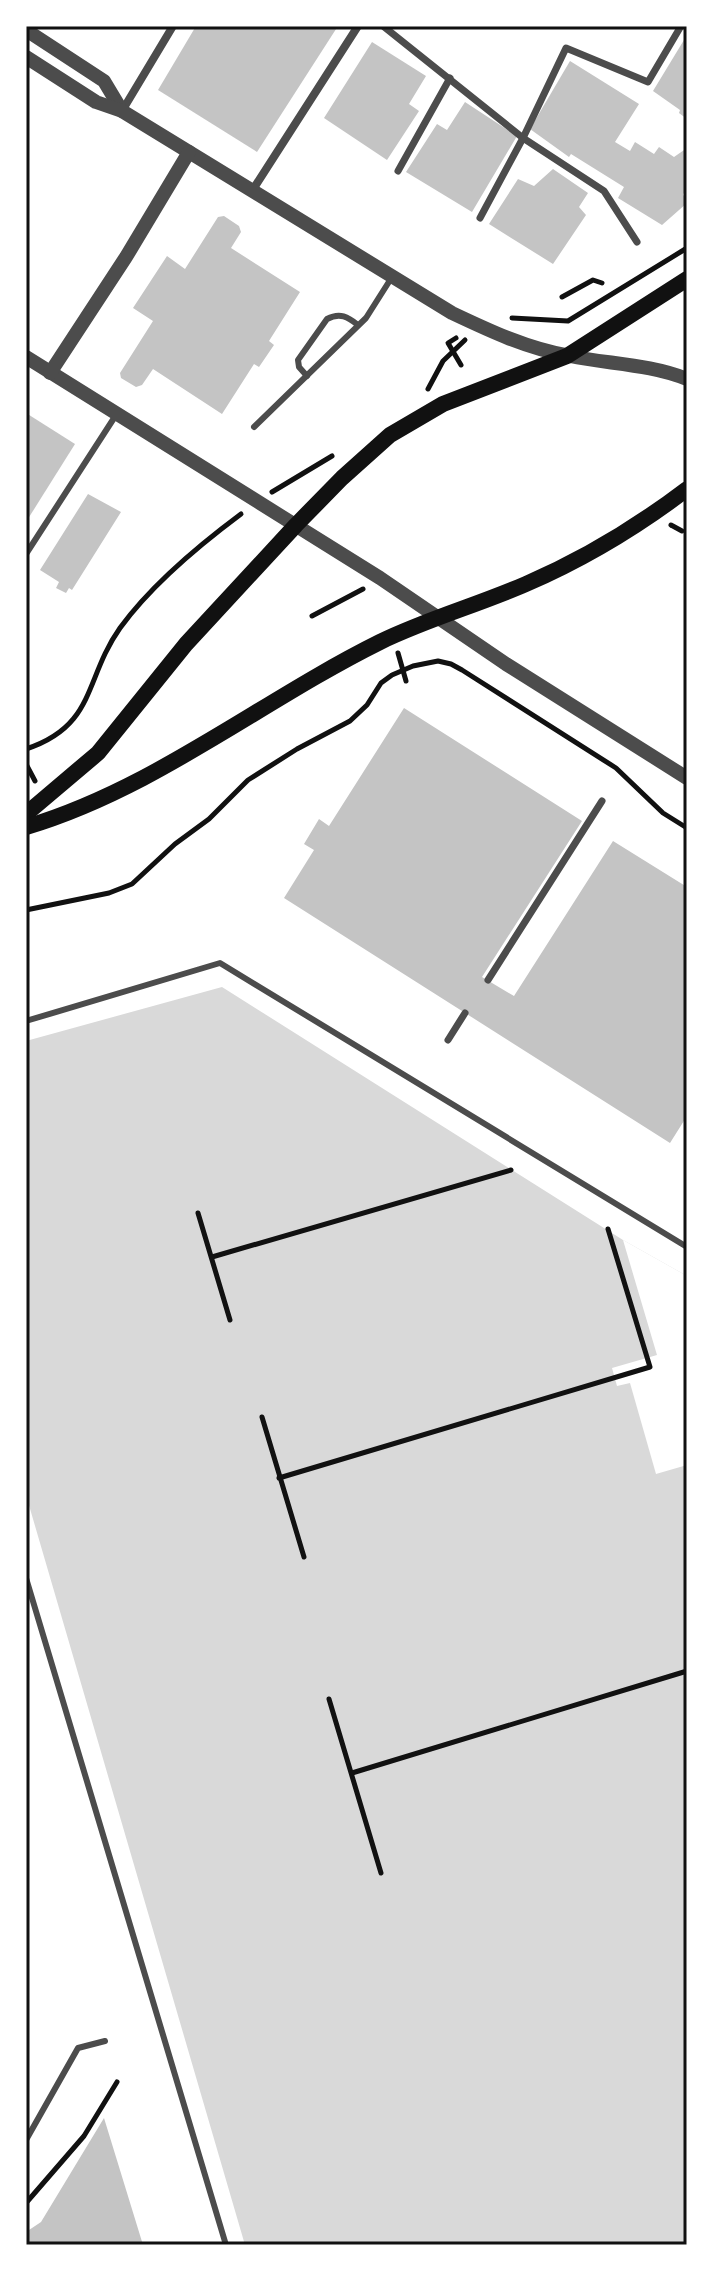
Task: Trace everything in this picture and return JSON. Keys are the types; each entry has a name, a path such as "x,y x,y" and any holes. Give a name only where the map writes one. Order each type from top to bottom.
{"main road":[{"path":"26,814 98,753 186,644 296,525 390,435 443,404 567,356 687,279"},
{"path":"26,827 66,814 140,778 379,642 558,570 631,530 687,489"}],"street":[{"path":"122,111 173,26"},
{"path":"252,191 358,26"},
{"path":"383,26 523,138 604,191 637,242"},
{"path":"480,218 566,48 648,82 681,26"},
{"path":"26,30 104,81 122,111"},
{"path":"26,57 96,102 122,111 392,277 483,328 510,340 567,356 639,367 687,379"},
{"path":"398,171 450,78"},
{"path":"50,373 126,257 189,152"},
{"path":"26,357 380,578 437,618 687,778"},
{"path":"488,980 602,801"},
{"path":"448,1040 465,1013"}],"lane":[{"path":"254,427 358,325 379,301 392,277"},
{"path":"307,376 299,367 298,360 327,319 334,315 346,316 358,325"},
{"path":"26,554 116,415"},
{"path":"26,1021 220,963 687,1247"},
{"path":"26,1578 226,2245"},
{"path":"26,2140 78,2048 105,2041"}],"path":[{"path":"499,317 568,321 687,248"},
{"path":"562,297 593,280 602,283"},
{"path":"443,361 453,351 458,340 448,343 453,351 461,365"},
{"path":"26,749 59,735 72,721 84,706 102,660 119,629 143,599 238,517"},
{"path":"667,523 682,531"},
{"path":"312,616 363,589"},
{"path":"397,652 406,681"},
{"path":"26,910 109,893 132,884 175,844 209,819 248,780 350,721 367,705 381,683 403,670 430,662 451,664 616,768 663,813 687,828"},
{"path":"26,764 36,781"},
{"path":"212,1257 511,1170"},
{"path":"198,1213 230,1320"},
{"path":"279,1478 650,1367 608,1229"},
{"path":"262,1417 304,1557"},
{"path":"352,1773 687,1671"},
{"path":"329,1699 381,1873"},
{"path":"26,2203 84,2136 117,2082"}],"shaded area":[{"path":"222,987 623,1240 687,1276 687,2245 245,2245 26,1495 26,1041"}],"pier":[{"path":"623,1240 687,1276 687,1465 656,1474 630,1383 617,1386 612,1368 657,1355"}],"building":[{"path":"196,26 338,26 257,152 158,90"},
{"path":"687,35 687,119 679,113 680,110 653,91"},
{"path":"372,42 426,76 409,104 419,111 387,160 324,118"},
{"path":"570,61 639,104 615,142 630,151 635,142 654,154 659,147 674,157 687,148 687,191 683,194 687,203 662,225 618,198 624,187 571,154 569,157 530,129"},
{"path":"465,102 517,136 472,212 406,172 437,124 447,130"},
{"path":"553,169 588,193 579,207 586,215 553,264 489,224 518,179 534,186"},
{"path":"224,216 239,226 241,232 231,248 300,292 269,341 274,345 259,367 254,364 222,414 153,369 142,385 136,387 121,378 120,373 153,321 133,308 167,256 185,269 218,217"},
{"path":"26,413 75,444 26,522"},
{"path":"88,494 121,512 72,590 69,588 66,593 56,588 59,582 40,570"},
{"path":"404,708 582,821 482,977 514,996 613,841 687,887 687,1116 670,1143 284,898 314,850 304,844 319,819 329,826"},
{"path":"104,2118 143,2245 26,2245 26,2232 41,2222"}]}
